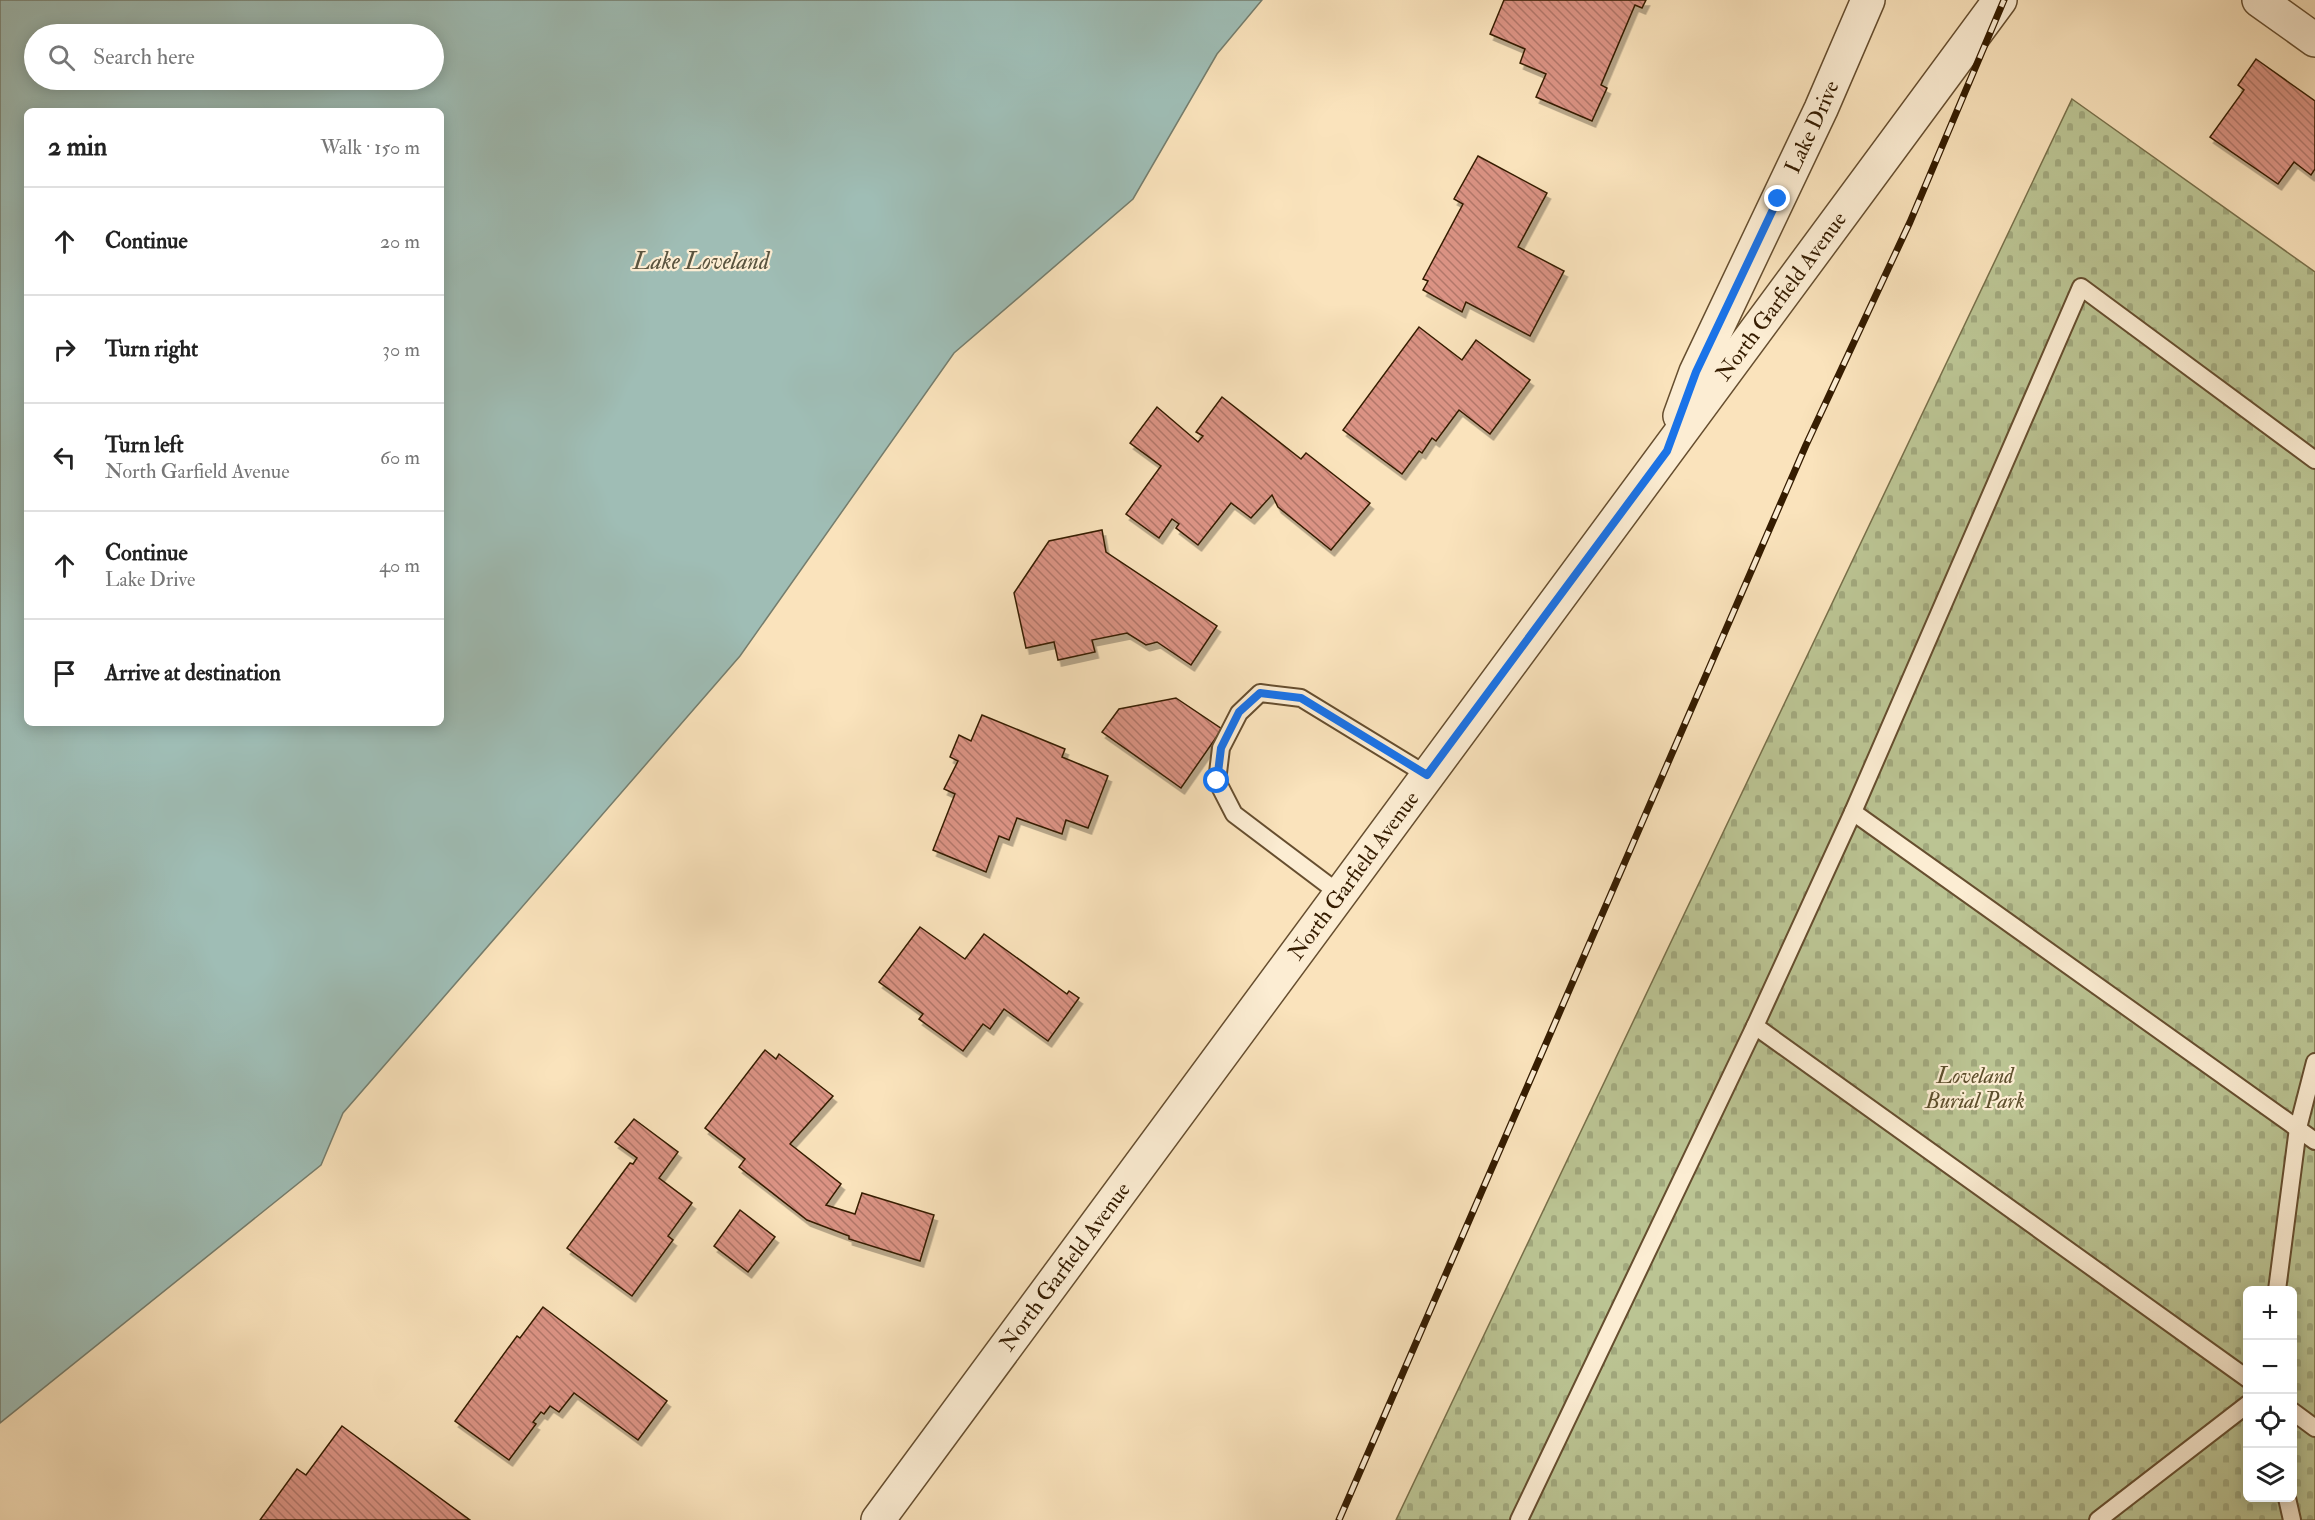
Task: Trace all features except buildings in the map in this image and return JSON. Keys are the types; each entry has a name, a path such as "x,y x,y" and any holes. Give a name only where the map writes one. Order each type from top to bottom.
{"street":[{"name":"Lake Drive","path":"1667,451 1696,372 1821,109 1868,0"},
{"name":"North Garfield Avenue","path":"878,1520 2000,0"},
{"path":"2259,0 2315,40"}],"lane":[{"path":"1519,1520 1755,1026 1853,812 2081,287 2315,460"},
{"path":"1340,894 1234,814 1217,781 1221,748 1239,712 1260,693 1301,698 1427,775"},
{"path":"1853,812 2315,1141"},
{"path":"1755,1026 2243,1376"},
{"path":"2278,1286 2298,1128 2315,1062"},
{"path":"2098,1520 2243,1407"},
{"path":"2297,1415 2315,1428"},
{"path":"2288,1502 2292,1520"}],"green space":[{"name":"Loveland Burial Park","path":"2072,99 2315,272 2315,1520 1396,1520"}],"water":[{"name":"Lake Loveland","path":"0,0 1262,0 1217,54 1133,199 954,353 740,656 343,1113 321,1165 0,1423"}],"railway":[{"path":"1339,1520 1806,445 1910,222 2004,0"}],"route":[{"path":"1217,781 1221,748 1239,712 1260,693 1301,698 1427,775 1667,451 1696,372 1778,199"}]}
